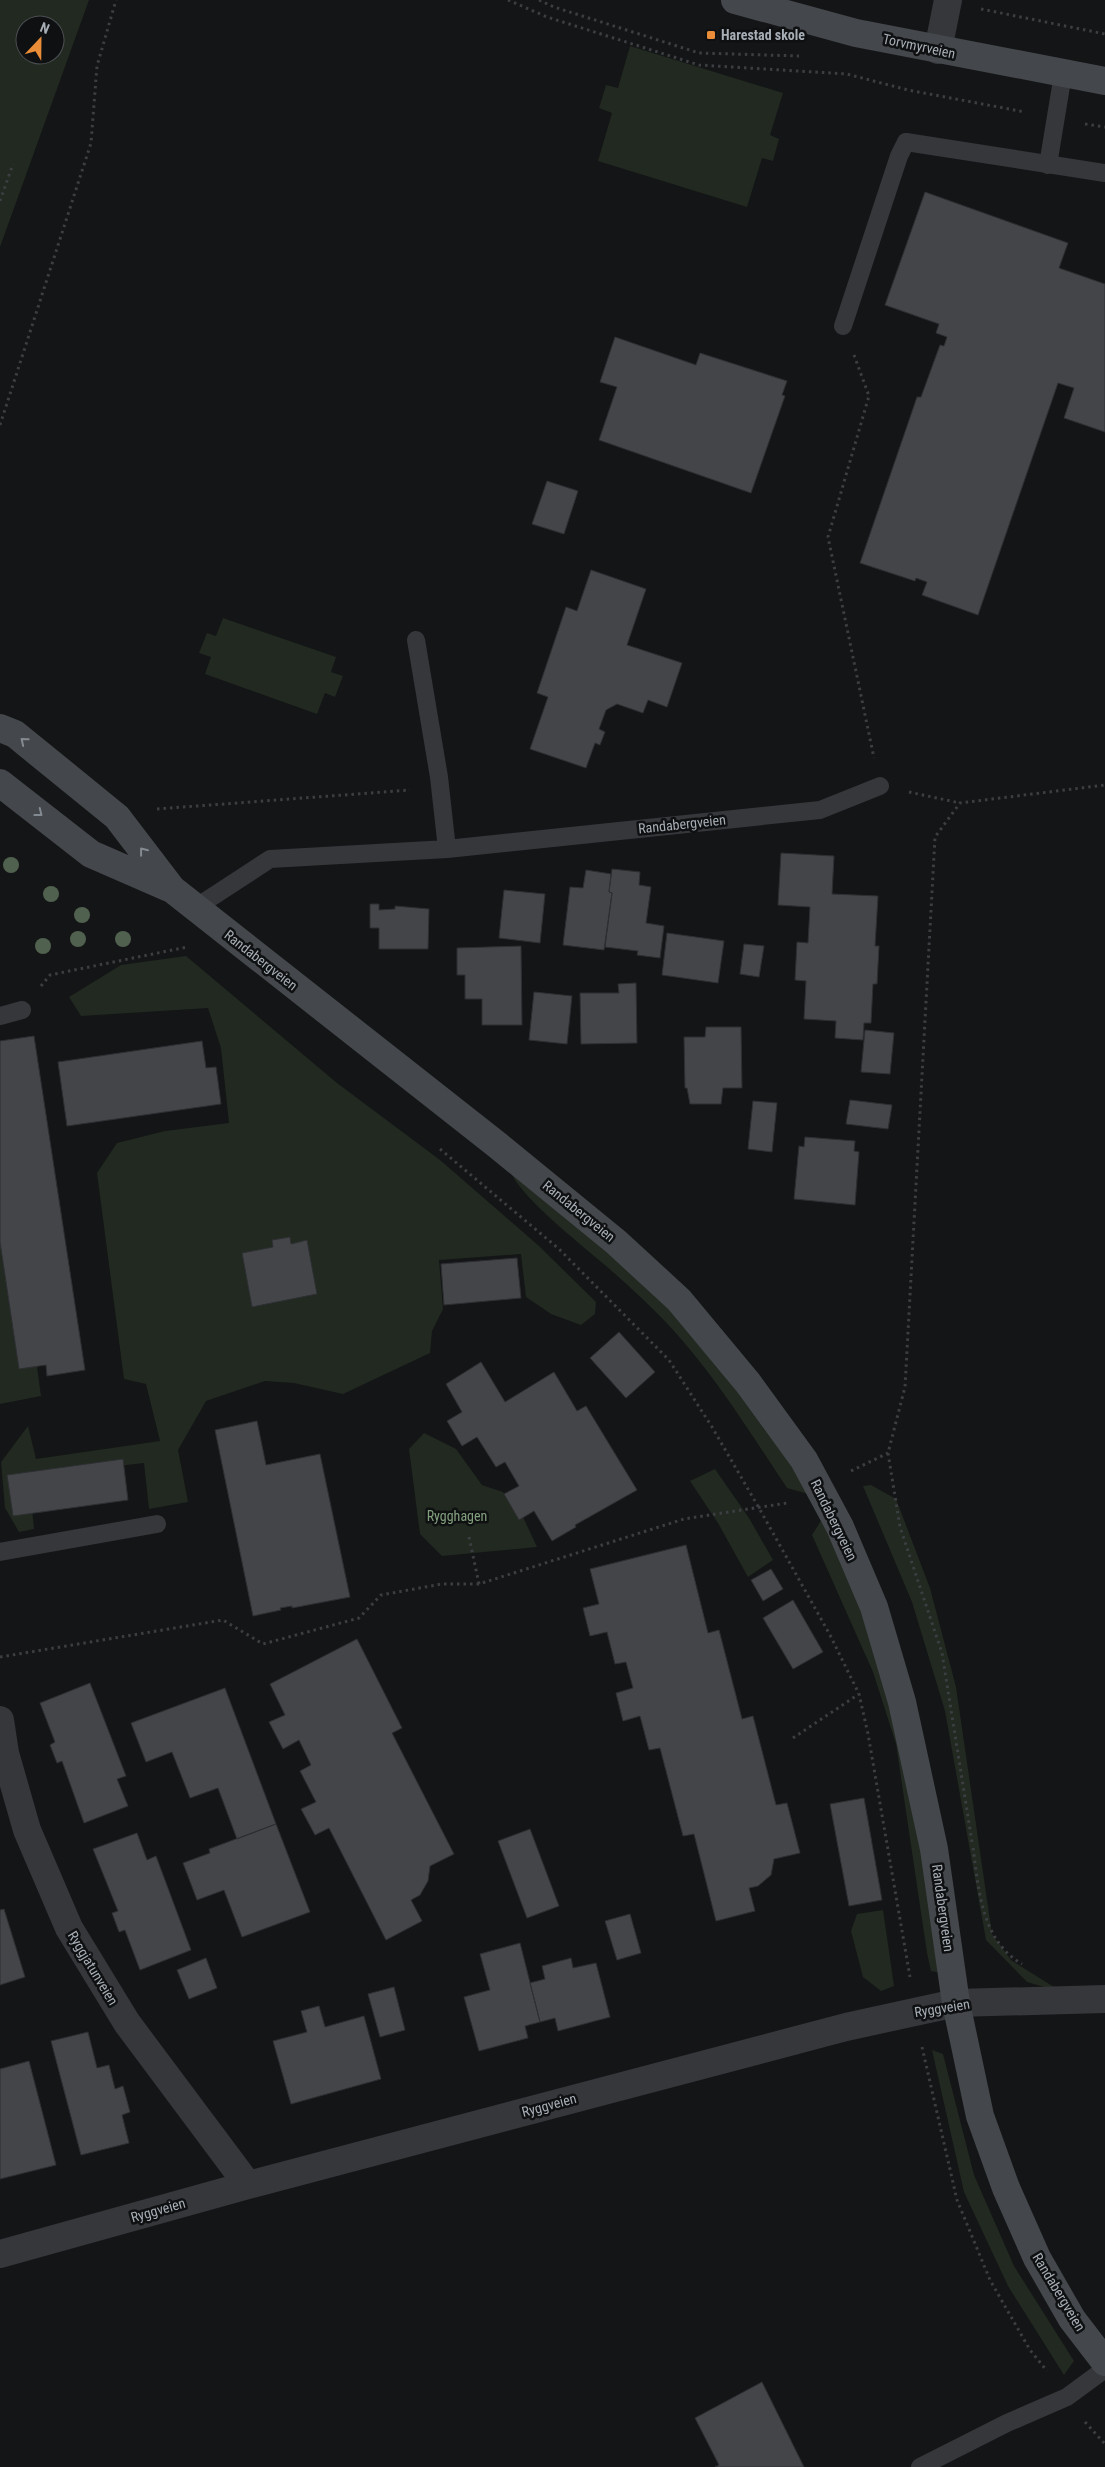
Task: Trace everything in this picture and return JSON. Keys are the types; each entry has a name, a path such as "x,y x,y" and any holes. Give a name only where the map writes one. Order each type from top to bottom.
{"main road":[{"name":"Torvmyrveien","path":"735,0 856,33 1105,81"},
{"name":"Randabergveien","path":"0,728 15,734 117,817 172,889 496,1144 616,1242 679,1300 748,1383 804,1460 840,1527 874,1607 902,1702 934,1850 956,2003 980,2116 1006,2188 1038,2258 1072,2319 1105,2362"},
{"name":"Randabergveien","path":"0,783 91,854 172,889"}],"street":[{"path":"938,50 947,1"},
{"name":"Ryggjatunveien","path":"0,1720 5,1753 28,1830 69,1928 126,2023 248,2185"},
{"name":"Ryggveien","path":"0,2254 248,2185 846,2027 956,2003 1105,1999"}],"lane":[{"path":"1048,165 1063,74"},
{"path":"843,326 899,156 906,142 1105,174"},
{"path":"416,640 440,788 447,849"},
{"name":"Randabergveien","path":"195,908 270,859 447,849 820,810 880,786"},
{"path":"0,1016 22,1010"},
{"path":"0,1552 157,1524"},
{"path":"920,2467 1007,2423 1067,2397 1105,2369"}],"path":[{"path":"0,425 92,143 97,66 116,0"},
{"path":"508,0 547,18 699,65 847,74 908,90 1105,127"},
{"path":"539,0 554,7 698,52 808,57"},
{"path":"947,1 1105,34"},
{"path":"0,201 12,164"},
{"path":"843,326 869,396 828,537 880,786 960,803 1105,785"},
{"path":"156,809 440,788"},
{"path":"960,803 935,837 905,1387 888,1453 900,1527 942,1653 983,1913 999,1944 1021,1963 1030,1966"},
{"path":"22,1010 50,975 188,947"},
{"path":"470,1173 559,1249 669,1360 712,1426 830,1635 859,1694 868,1734 910,1979"},
{"path":"849,1472 888,1453"},
{"path":"0,1657 223,1620 263,1644 359,1618 381,1595 442,1584 479,1584 684,1518 792,1502"},
{"path":"469,1537 479,1584"},
{"path":"793,1738 859,1694"}],"green space":[{"path":"0,0 89,0 0,247"},
{"path":"630,46 783,93 770,135 779,139 773,161 762,158 747,207 598,161 612,113 599,108 606,85 618,88"},
{"path":"223,618 336,657 331,672 343,676 335,697 325,693 317,714 205,674 211,657 199,653 207,633 216,636"},
{"path":"186,956 337,1083 440,1160 539,1246 596,1302 595,1314 581,1325 551,1314 526,1297 521,1254 439,1260 443,1309 432,1331 430,1353 343,1394 294,1383 265,1381 206,1401 178,1450 188,1502 149,1509 144,1463 29,1476 34,1529 19,1532 5,1508 1,1462 28,1426 36,1459 160,1441 146,1384 124,1379 97,1173 117,1143 165,1131 229,1123 221,1048 208,1008 81,1016 69,997 121,965"},
{"path":"0,1093 41,1396 0,1404"},
{"path":"510,1169 528,1179 724,1360 812,1495 787,1488 723,1393 681,1339 635,1292 537,1205 524,1192"},
{"name":"Rygghagen","path":"424,1433 456,1449 482,1485 503,1492 524,1519 537,1547 442,1556 420,1534 409,1449"},
{"path":"715,1469 749,1518 773,1560 748,1577 718,1523 690,1481"},
{"path":"871,1485 896,1499 930,1588 956,1687 992,1934 1011,1960 1062,1992 1027,1982 986,1940 945,1711 912,1602 863,1486"},
{"path":"824,1516 898,1699 941,1973 931,1971 927,1953 896,1744 873,1672 812,1535"},
{"path":"883,1910 894,1986 881,1991 863,1977 851,1931 857,1914"},
{"path":"932,2050 943,2054 974,2175 1014,2266 1074,2361 1064,2375 1008,2286 964,2192"}],"building":[{"path":"925,192 1068,243 1059,268 1105,284 1105,432 1064,418 1074,388 1058,383 978,615 922,595 927,582 916,578 915,581 860,563 917,397 921,397 940,345 944,346 947,337 936,333 939,324 885,305"},
{"path":"615,337 696,365 700,353 787,381 782,395 785,396 751,493 599,440 617,387 600,382"},
{"path":"547,481 578,491 564,534 532,524"},
{"path":"591,570 646,589 627,645 682,663 667,707 648,700 643,713 617,704 606,710 599,729 605,732 600,745 595,743 586,768 530,749 548,697 537,693 566,607 577,611"},
{"path":"781,853 834,856 832,894 878,896 875,946 879,946 877,984 873,984 871,1023 864,1023 863,1040 835,1038 836,1021 804,1019 806,981 795,980 797,942 808,943 810,907 778,905"},
{"path":"612,869 640,872 639,885 651,887 646,923 664,926 660,958 637,955 638,951 605,947 612,893 609,892"},
{"path":"586,870 611,874 609,892 612,893 604,950 563,945 570,887 583,888"},
{"path":"504,890 545,894 540,943 499,938"},
{"path":"370,904 379,904 379,910 395,909 395,906 429,909 428,949 379,949 379,928 370,928"},
{"path":"667,933 724,941 718,983 662,975"},
{"path":"744,944 764,946 759,977 740,974"},
{"path":"521,946 522,1025 482,1025 482,999 465,999 465,975 457,975 457,948"},
{"path":"636,983 637,1043 581,1044 580,993 619,993 618,984"},
{"path":"534,992 572,996 567,1044 529,1040"},
{"path":"706,1027 741,1027 742,1088 723,1088 721,1104 690,1104 687,1088 685,1088 684,1037 705,1037"},
{"path":"865,1030 894,1033 890,1074 861,1072"},
{"path":"34,1036 85,1370 47,1376 46,1365 19,1369 0,1242 0,1041"},
{"path":"202,1041 206,1068 216,1067 221,1104 67,1126 58,1062"},
{"path":"850,1100 892,1105 888,1129 846,1124"},
{"path":"753,1101 777,1103 772,1152 748,1149"},
{"path":"805,1137 855,1141 854,1151 859,1152 855,1205 794,1199 799,1146 804,1147"},
{"path":"290,1237 291,1244 307,1240 317,1294 252,1307 242,1253 273,1247 272,1240"},
{"path":"517,1258 521,1298 444,1305 441,1264"},
{"path":"619,1332 655,1372 626,1398 590,1358"},
{"path":"481,1362 505,1402 554,1372 577,1411 586,1406 637,1490 575,1525 576,1527 552,1541 534,1511 519,1520 504,1494 519,1486 505,1462 496,1467 477,1437 462,1446 447,1421 462,1412 446,1384"},
{"path":"257,1421 266,1465 320,1454 350,1597 292,1608 292,1606 280,1608 281,1610 253,1616 215,1430"},
{"path":"123,1459 128,1500 13,1516 7,1475"},
{"path":"686,1545 708,1633 719,1630 742,1719 753,1716 776,1805 787,1803 800,1853 774,1859 771,1875 758,1886 749,1888 755,1911 716,1921 694,1834 683,1836 660,1748 649,1750 640,1716 623,1721 616,1693 633,1688 626,1662 615,1664 607,1632 590,1636 583,1608 599,1604 590,1569"},
{"path":"771,1569 783,1589 763,1601 751,1580"},
{"path":"793,1600 823,1652 793,1669 763,1618"},
{"path":"357,1639 402,1728 392,1733 454,1854 430,1866 428,1881 420,1895 411,1900 422,1921 386,1940 329,1828 315,1835 301,1809 316,1802 300,1771 311,1765 299,1740 283,1749 269,1722 285,1715 270,1684"},
{"path":"90,1683 126,1776 117,1779 128,1806 84,1823 62,1761 57,1763 50,1745 55,1742 40,1703"},
{"path":"225,1688 276,1824 237,1839 218,1788 190,1798 172,1752 146,1762 131,1723"},
{"path":"864,1798 882,1900 849,1906 830,1804"},
{"path":"276,1824 310,1912 242,1937 224,1890 197,1900 183,1863 210,1853 209,1849"},
{"path":"530,1829 559,1906 527,1918 498,1841"},
{"path":"137,1833 147,1860 156,1856 191,1950 140,1970 125,1930 119,1932 112,1913 118,1911 93,1849"},
{"path":"4,1909 25,1977 0,1985 0,1910"},
{"path":"630,1914 641,1953 617,1960 605,1921"},
{"path":"520,1943 540,2022 525,2026 528,2038 479,2051 464,1997 490,1990 480,1954"},
{"path":"206,1958 217,1988 189,1999 177,1970"},
{"path":"571,1958 573,1968 596,1963 610,2017 558,2031 555,2018 540,2022 530,1983 545,1979 542,1966"},
{"path":"394,1987 405,2030 380,2037 368,1994"},
{"path":"319,2006 325,2027 364,2016 381,2079 291,2104 273,2041 307,2032 301,2011"},
{"path":"88,2032 97,2068 109,2065 115,2089 123,2086 130,2112 122,2115 129,2143 81,2155 51,2041"},
{"path":"29,2061 56,2165 0,2179 0,2069"},
{"path":"762,2382 804,2467 715,2467 719,2465 695,2418"}],"place":[{"name":"Harestad skole","path":"711,35"}]}
